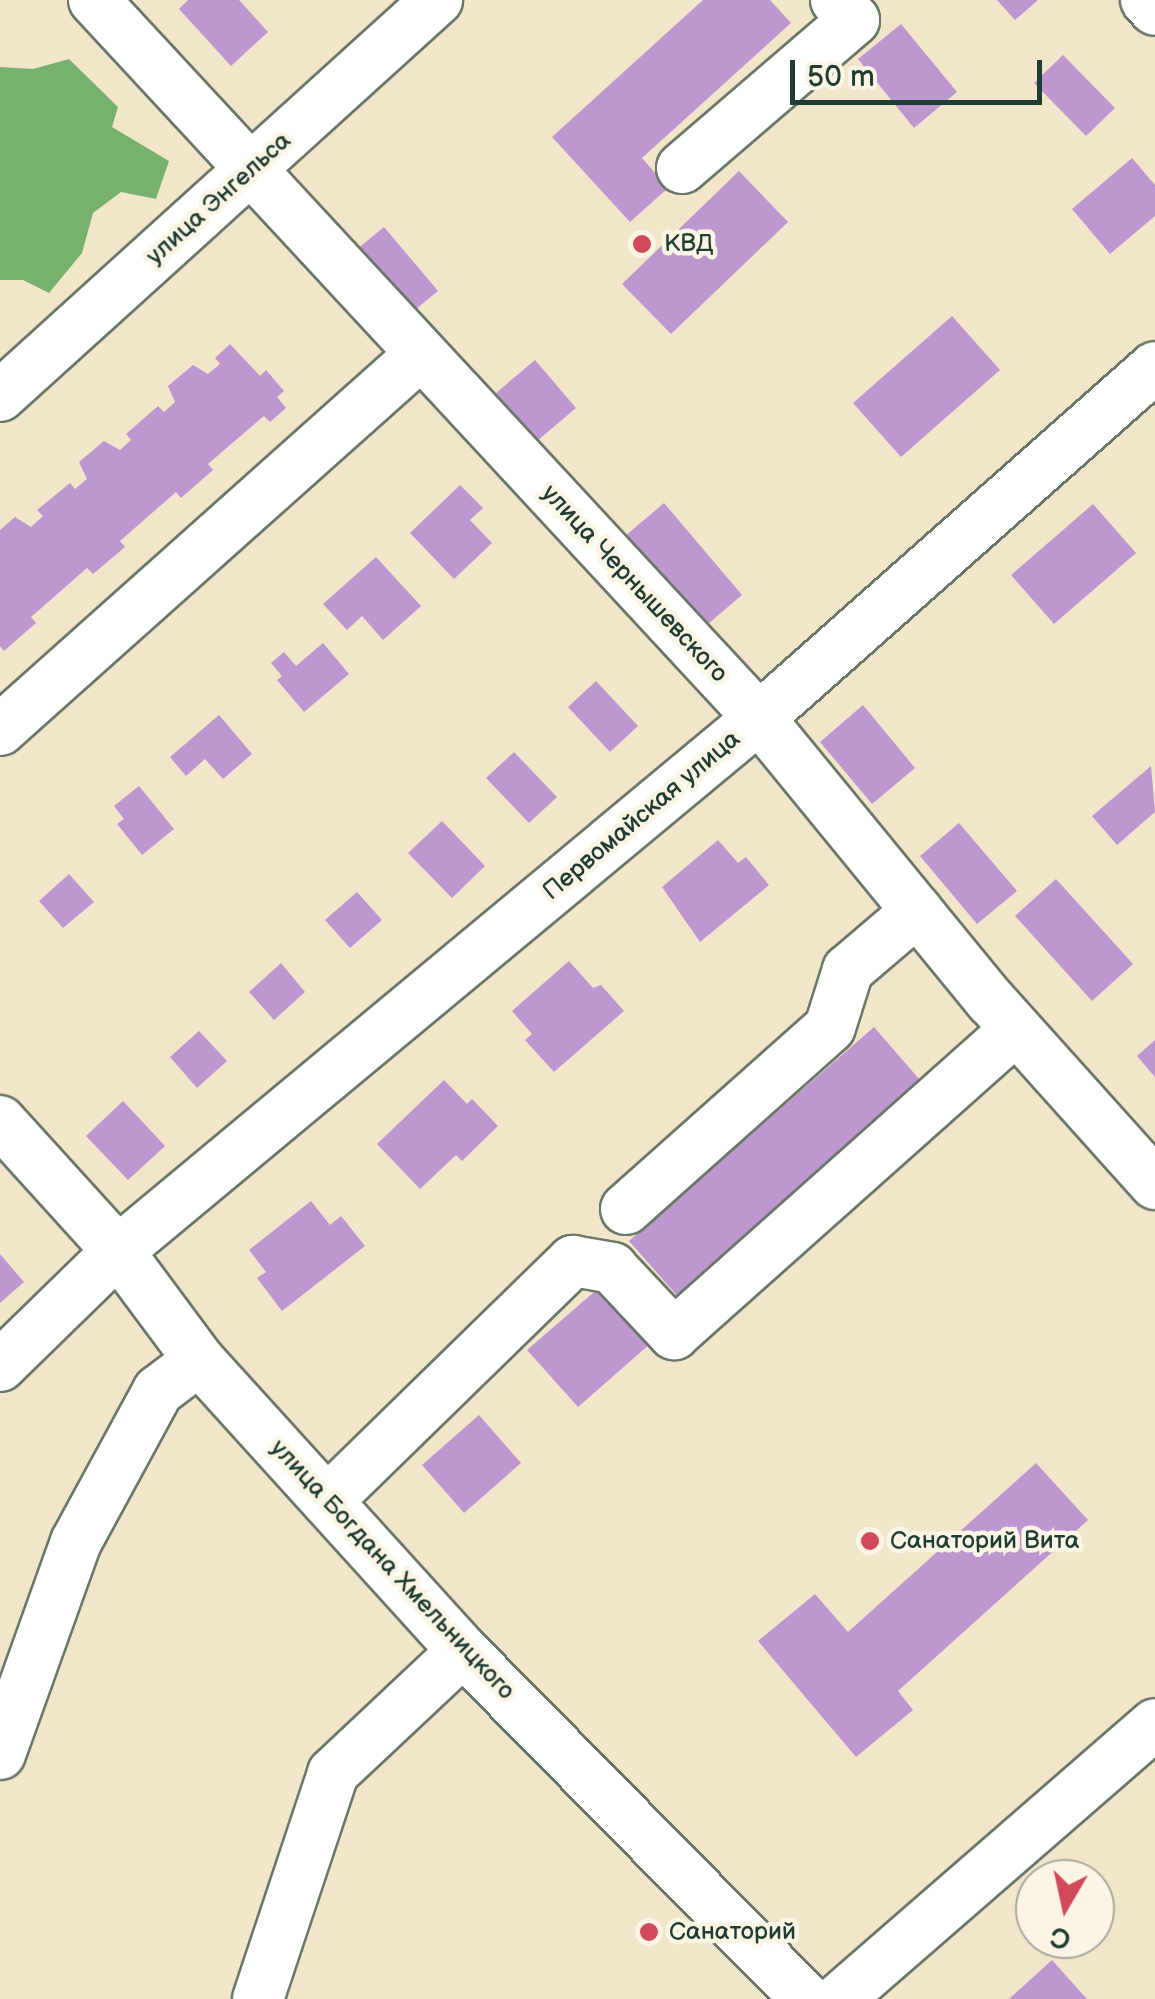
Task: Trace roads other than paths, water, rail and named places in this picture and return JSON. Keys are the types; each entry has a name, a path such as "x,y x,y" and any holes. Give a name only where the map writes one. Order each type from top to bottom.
{"street":[{"name":"улица Чернышевского","path":"94,0 759,718 1016,1029 1155,1184"},
{"name":"улица Энгельса","path":"0,396 437,0"},
{"path":"682,168 854,20 836,0"},
{"path":"1146,0 1155,10"},
{"path":"0,730 421,354"},
{"name":"Первомайская улица","path":"0,1366 118,1251 759,718 1155,367"},
{"path":"626,1209 830,1026 848,970 917,911"},
{"path":"327,1501 572,1261 612,1268 674,1334 1016,1029"},
{"name":"улица Богдана Хмельницкого","path":"0,1122 118,1251 199,1360 463,1652 806,1999"},
{"path":"0,1754 76,1542 158,1390 199,1360"},
{"path":"258,1999 333,1774 463,1652"},
{"path":"839,1999 1155,1724"}],"place":[{"name":"КВД","path":"642,244"},
{"name":"Санаторий Вита","path":"870,1541"},
{"name":"Санаторий","path":"649,1932"}]}
